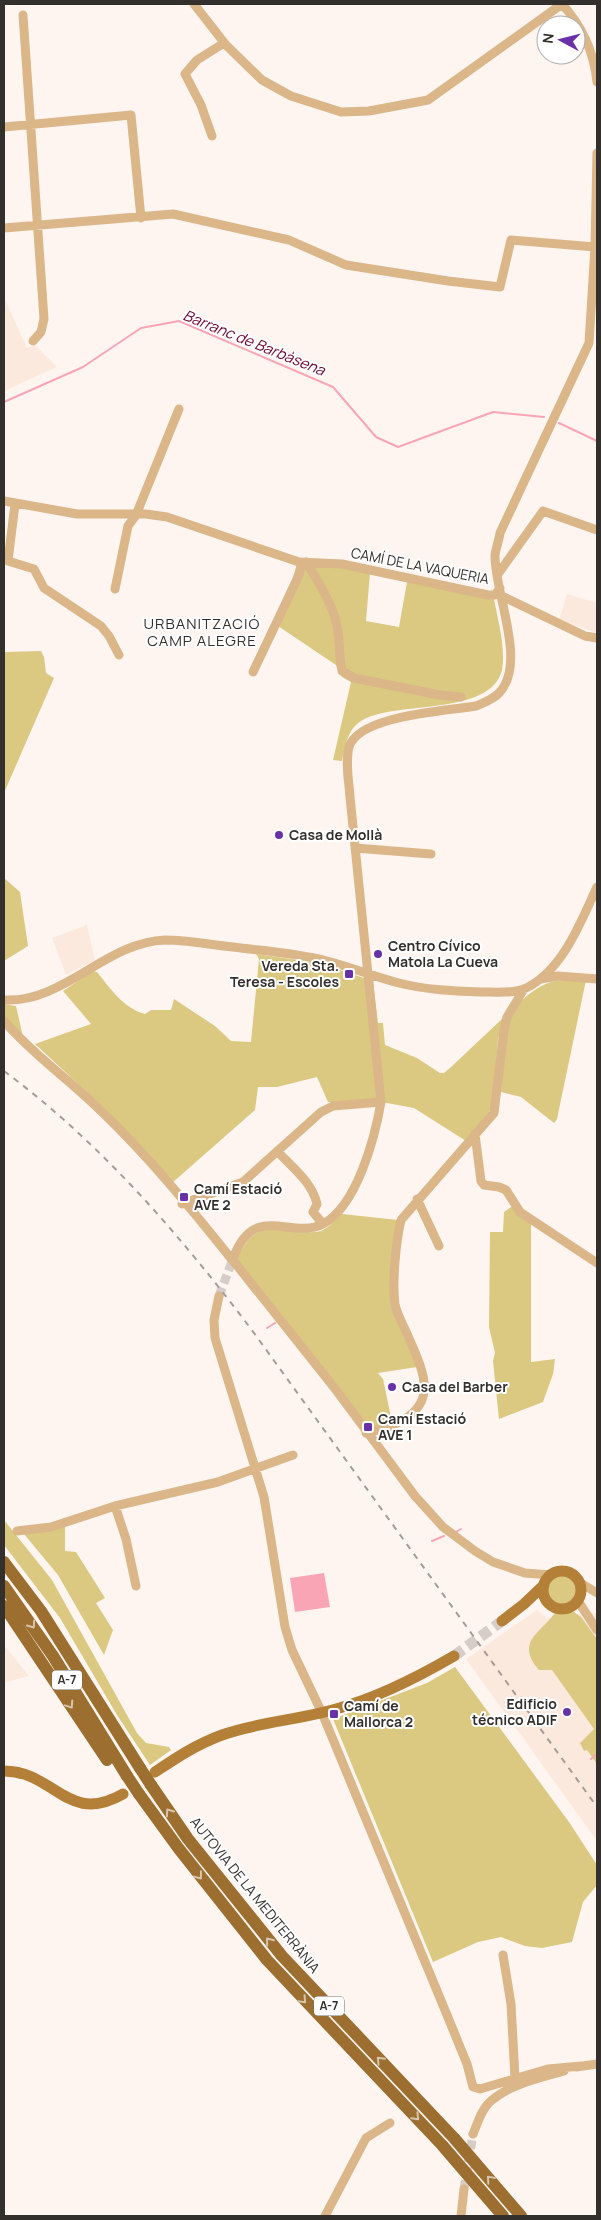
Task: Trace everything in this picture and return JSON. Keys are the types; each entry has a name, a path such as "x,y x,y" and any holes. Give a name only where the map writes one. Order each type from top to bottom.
{"highway":[{"name":"AUTOVIA DE LA MEDITERRÀNIA","path":"4,1557 7,1566 41,1611 140,1768 188,1839 282,1956 454,2138 521,2216"},
{"name":"A-7","path":"4,1586 53,1656 132,1795 267,1960 442,2145 503,2216"},
{"path":"4,1606 124,1778"}],"main road":[{"path":"502,1621 524,1604 547,1580 558,1572 568,1572 579,1582 576,1601 557,1608 545,1599 534,1600 524,1604"},
{"path":"545,1599 547,1580"},
{"path":"155,1772 193,1748 224,1734 322,1713 370,1697 454,1656"},
{"path":"4,1771 26,1773 34,1776 66,1798 82,1804 103,1803 132,1795"}],"street":[{"path":"194,4 224,43 262,80 291,96 341,112 369,111 428,100 562,4 575,19 587,40 596,68 597,82"},
{"path":"23,15 44,319 42,332 34,340"},
{"path":"212,136 202,105 185,74 197,60 224,43"},
{"path":"4,127 131,115 141,218"},
{"name":"CAMÍ DE LA VAQUERIA","path":"4,501 77,514 167,517 304,562 342,564 488,595 495,595 501,592 495,554 500,533 557,408 593,337 597,153"},
{"path":"4,228 173,214 289,240 346,265 500,287 511,240 595,247"},
{"path":"115,589 128,526 136,515 179,409"},
{"path":"15,504 8,561 34,569 44,588 101,626 110,636 119,655"},
{"path":"498,574 543,511 597,530"},
{"path":"253,672 304,562"},
{"path":"304,562 332,610 338,632 339,657 342,670 354,678 440,695 461,697"},
{"path":"501,592 585,636 597,638"},
{"path":"232,1260 242,1240 257,1229 270,1224 306,1228 323,1224 347,1201 375,1133 381,1102 355,848 348,764 349,747 357,735 382,722 476,706 500,693 509,675 511,656 501,592"},
{"path":"355,848 431,854"},
{"path":"541,980 553,968 566,948 597,887"},
{"path":"4,1000 15,1001 37,996 116,955 164,940 304,956 400,984 430,988 500,992 524,989 541,980 558,976 597,979"},
{"path":"377,1443 380,1434 410,1414 425,1397 425,1384 419,1363 395,1304 398,1234 401,1220 417,1199 494,1113 507,1017 524,989"},
{"path":"4,1021 15,1034 102,1111 232,1260 367,1433 421,1507 454,1539 494,1566 547,1580"},
{"path":"4,1025 106,1119 183,1204"},
{"path":"183,1204 243,1182 321,1112 333,1106 381,1102"},
{"path":"475,1134 481,1181 484,1185 499,1186 506,1190 520,1212 597,1264"},
{"path":"277,1152 304,1178 317,1204 313,1212 323,1224"},
{"path":"417,1199 439,1246"},
{"path":"219,1296 214,1320 215,1338 264,1497 285,1627 292,1650 322,1713 467,2064 473,2087 480,2089 548,2069 597,2064"},
{"path":"367,1433 388,1427"},
{"path":"367,1433 377,1443 430,1513 459,1540 499,1564 547,1580"},
{"path":"18,1531 51,1527 115,1506 218,1482 293,1455"},
{"path":"115,1506 126,1539 136,1586"},
{"path":"579,1582 597,1593"},
{"path":"597,1593 587,1592 576,1601 597,1630"},
{"path":"503,1955 511,2004 515,2078"},
{"path":"473,2134 480,2117 491,2100 512,2087 580,2066"},
{"path":"325,2216 366,2138 390,2123"},
{"path":"461,2216 464,2189"}],"shaded area":[{"path":"4,297 27,348 35,345 57,367 4,391"},
{"path":"297,564 340,567 370,573 366,621 399,627 407,582 494,599 501,634 503,662 502,670 494,685 480,695 461,701 395,711 376,715 361,721 350,734 342,761 333,760 351,682 342,677 336,665 278,626"},
{"path":"567,594 597,603 597,633 559,620"},
{"path":"41,651 44,657 46,673 54,678 4,793 4,652"},
{"path":"4,878 20,892 28,946 4,961"},
{"path":"87,925 95,960 66,975 52,938"},
{"path":"256,954 319,963 373,981 378,1023 383,1023 385,1045 417,1058 440,1073 444,1073 450,1068 503,1018 498,1040 493,1102 490,1111 466,1141 414,1108 387,1103 328,1102 317,1077 277,1087 258,1087 255,1110 172,1183 103,1107 35,1044 91,1024 63,991 93,971 97,972 124,1003 137,1011 145,1014 151,1010 171,1010 174,999 215,1026 231,1041 251,1042 259,959"},
{"path":"586,980 557,1119 554,1123 521,1097 501,1092 502,1064 507,1026 514,1011 524,998 538,988 553,981"},
{"path":"4,1004 16,1006 23,1037 4,1017"},
{"path":"511,1207 515,1208 531,1223 531,1362 555,1359 553,1374 543,1402 499,1419 493,1361 495,1353 489,1327 490,1232 503,1232 504,1212"},
{"path":"342,1214 398,1220 395,1284 399,1315 417,1367 378,1373 383,1379 392,1422 369,1428 236,1261 247,1241 260,1232 276,1229 318,1232 327,1228"},
{"path":"4,1520 52,1580 137,1733 146,1743 169,1747 171,1750 150,1765 117,1715 60,1618 4,1545"},
{"path":"65,1525 65,1551 76,1552 105,1598 96,1603 113,1630 104,1655 58,1575 24,1534"},
{"path":"324,1573 330,1607 295,1612 290,1578"},
{"path":"562,1573 569,1574 574,1578 578,1583 578,1597 574,1602 569,1606 562,1607 555,1606 550,1602 546,1597 545,1590 546,1583 550,1578 555,1574"},
{"path":"576,1607 575,1615 591,1612 597,1614 597,1841 466,1659 537,1610 547,1618 559,1618"},
{"path":"557,1609 570,1609 581,1617 597,1639 597,1764 587,1750 584,1751 580,1743 594,1729 552,1670 539,1670 532,1660 529,1651 530,1643 534,1636"},
{"path":"4,1645 29,1676 4,1683"},
{"path":"455,1667 569,1822 597,1865 597,1885 583,1902 572,1942 542,1948 525,1946 501,1937 478,1942 433,1962 333,1719 427,1683"}],"waterway":[{"name":"Barranc de Barbàsena","path":"4,402 83,367 141,328 179,321 333,387 376,437 398,447 493,412 544,417"},
{"name":"Barranc de Barbàsena","path":"559,423 597,441"},
{"path":"267,1328 275,1323"},
{"path":"456,1532 461,1529"},
{"path":"432,1541 444,1536"},
{"path":"591,1759 597,1754"}],"tunnel":[{"path":"219,1296 234,1256"},
{"path":"454,1656 502,1621"},
{"path":"464,2189 473,2134"}],"railway":[{"path":"4,1071 40,1099 107,1160 198,1261 254,1333 597,1807"}],"place":[{"name":"Casa de Mollà","path":"279,835"},
{"name":"Centro Cívico Matola La Cueva","path":"378,954"},
{"name":"Vereda Sta. Teresa - Escoles","path":"349,974"},
{"name":"Camí Estació AVE 2","path":"184,1197"},
{"name":"Casa del Barber","path":"392,1387"},
{"name":"Camí Estació AVE 1","path":"368,1427"},
{"name":"Edificio técnico ADIF","path":"567,1712"},
{"name":"Camí de Mallorca 2","path":"334,1714"}],"district":[{"name":"URBANITZACIÓ CAMP ALEGRE","path":"202,632"}]}
